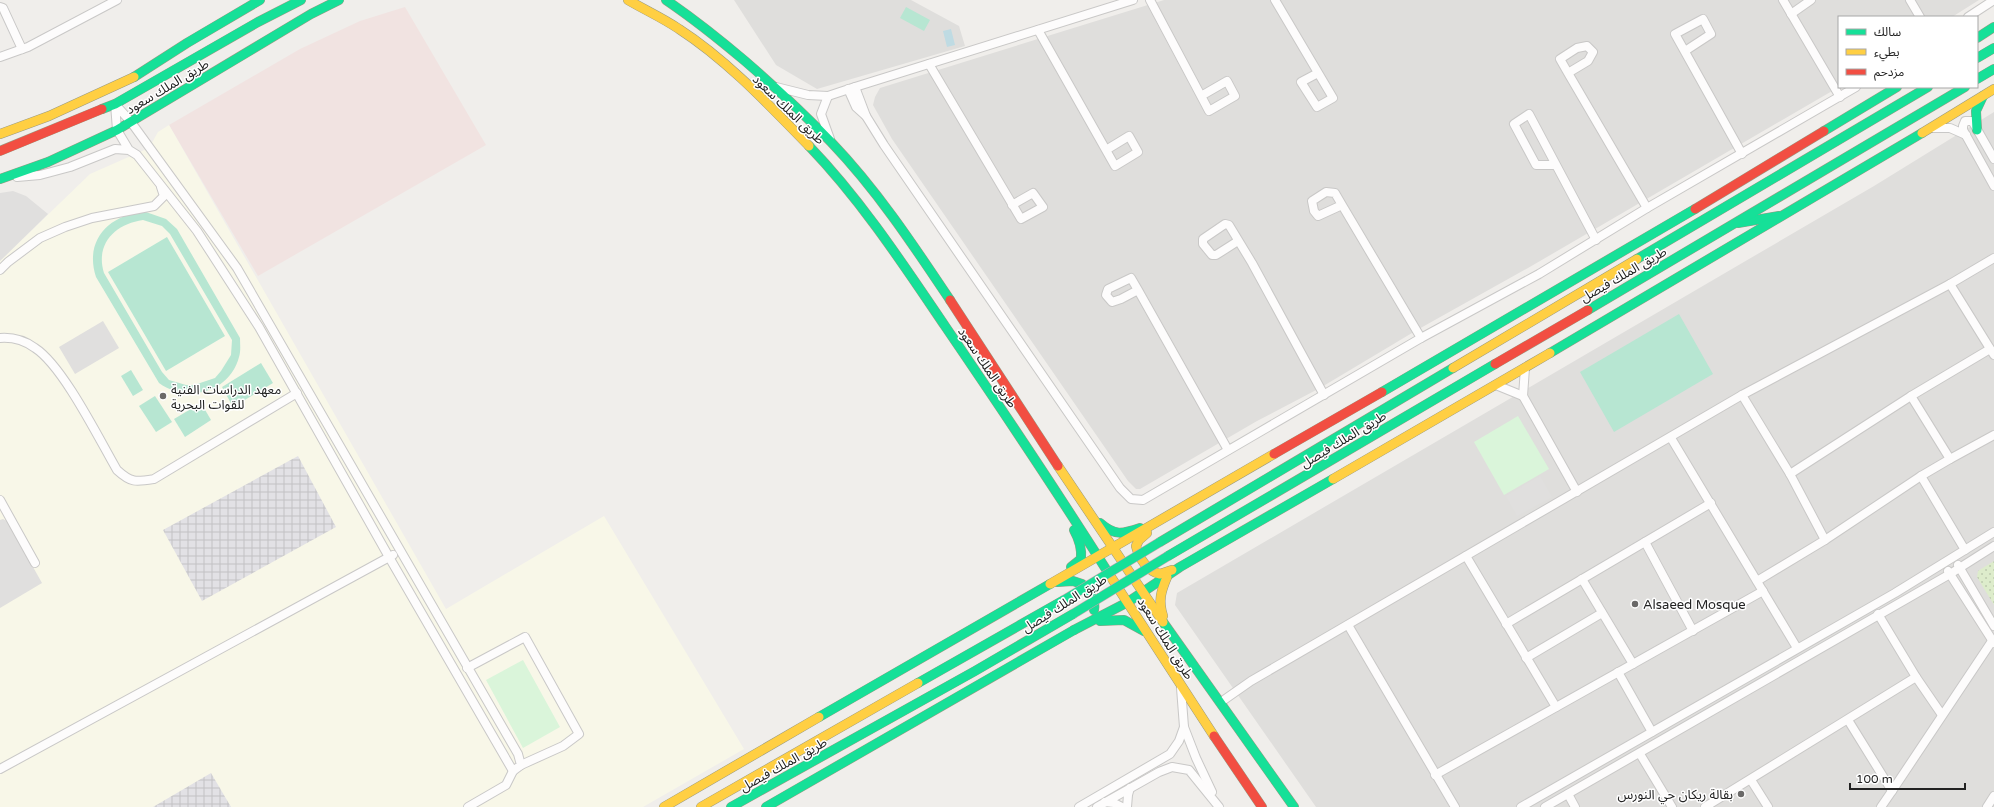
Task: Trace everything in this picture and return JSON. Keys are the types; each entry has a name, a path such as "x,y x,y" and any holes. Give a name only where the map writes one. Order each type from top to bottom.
{"main road":[{"path":"0,134 49,116 129,81 260,0"},
{"name":"طريق الملك سعود","path":"0,151 115,104 258,22 301,0"},
{"name":"طريق الملك سعود","path":"1,179 48,162 117,130 311,14 339,0"},
{"name":"طريق الملك سعود","path":"628,0 679,29 718,59 773,109 835,173 892,248 1065,506 1151,637 1180,685 1262,806"},
{"name":"طريق الملك سعود","path":"666,0 698,21 775,87 832,143 867,184 912,243 1142,593 1221,702 1294,807"},
{"path":"1978,37 1994,27"},
{"path":"1978,57 1994,48"},
{"path":"1978,78 1994,69"},
{"path":"664,807 1098,556 1160,522 1219,485 1604,263 1895,88"},
{"name":"طريق الملك فيصل","path":"701,807 1064,600 1926,88"},
{"name":"طريق الملك فيصل","path":"731,807 975,671 1168,556 1896,130 1963,88"},
{"path":"766,807 1074,630 1128,602 1180,567 1496,385 1786,215 1932,128 1994,89"},
{"path":"1978,130 1976,111 1983,96"},
{"path":"1747,194 1779,158"},
{"path":"1604,263 1641,243 1719,210"},
{"path":"1736,223 1786,215"},
{"path":"1080,500 1104,529 1111,532 1126,532 1160,522"},
{"path":"1050,584 1081,559 1080,543 1065,506"},
{"path":"1160,522 1139,540 1136,546 1137,552 1150,571 1160,574 1180,567"},
{"path":"1166,577 1158,597 1167,629"},
{"path":"1050,584 1076,580 1082,583 1092,595 1096,606 1093,612 1074,630"},
{"path":"1074,630 1114,618 1132,622 1151,637"}],"street":[{"path":"0,57 22,49 117,0"},
{"path":"775,87 808,95 828,96 1133,0"},
{"path":"1150,0 1201,96"},
{"path":"1275,0 1318,73"},
{"path":"1783,0 1840,97"},
{"path":"1791,14 1811,0"},
{"path":"1910,0 1919,16"},
{"path":"1970,16 1994,0"},
{"path":"3,5 22,49"},
{"path":"1038,30 1106,150"},
{"path":"1685,52 1742,154"},
{"path":"929,64 1012,204"},
{"path":"1568,73 1647,208"},
{"path":"852,88 866,116 1120,488 1131,499 1143,500 1421,338 1539,274 1647,208 1854,88"},
{"path":"828,96 821,114 832,143"},
{"path":"115,104 131,122 237,268 466,668 518,754 521,765"},
{"path":"115,104 117,130 129,150 136,155 197,231 222,268 297,393 389,557 513,770"},
{"path":"1556,165 1536,165 1514,124 1529,114 1596,240"},
{"path":"1994,159 1972,121 1965,121 1962,126 1966,135 1994,186"},
{"path":"1932,128 1950,128 1966,135"},
{"path":"1,179 40,175 70,167 115,149 129,150"},
{"path":"0,270 8,262 40,238 65,227 92,218 154,206 164,196 161,186"},
{"path":"1342,205 1421,338"},
{"path":"1238,241 1252,263 1324,395"},
{"path":"1221,702 1251,681 1671,438 1742,395 1950,284 1994,258"},
{"path":"1790,474 1911,396 1992,352 1950,284"},
{"path":"1138,290 1228,450"},
{"path":"0,338 14,337 35,348 54,367 117,470 128,480 142,481 154,479 297,393"},
{"path":"1525,368 1523,396 1577,492"},
{"path":"1496,385 1523,396"},
{"path":"1742,395 1790,474 1825,540"},
{"path":"1911,396 1950,459"},
{"path":"1757,581 1825,540 1922,476 1994,435"},
{"path":"1671,438 1796,648"},
{"path":"1922,476 1965,550"},
{"path":"0,500 35,564"},
{"path":"1506,624 1711,503"},
{"path":"1521,807 1944,564 1994,532"},
{"path":"1645,542 1693,630"},
{"path":"1545,807 1640,754 1878,614 1950,574 1994,546"},
{"path":"0,769 400,552"},
{"path":"1466,556 1556,707"},
{"path":"1953,558 1994,626"},
{"path":"1881,807 1993,642 1944,564"},
{"path":"1582,580 1633,664"},
{"path":"1435,775 1763,591"},
{"path":"1526,658 1602,613"},
{"path":"1878,614 1916,677 1942,715"},
{"path":"1348,625 1455,807"},
{"path":"466,668 525,637 579,734 563,746 513,770 506,785 468,807"},
{"path":"1618,672 1652,732"},
{"path":"1705,807 1916,677"},
{"path":"1180,685 1184,727 1196,758 1220,807"},
{"path":"1848,720 1892,791"},
{"path":"1079,807 1170,754 1179,741 1184,727"},
{"path":"1640,754 1672,807"},
{"path":"1097,807 1166,768 1184,768 1197,778 1220,807"},
{"path":"1751,780 1768,807"},
{"path":"1127,807 1130,788"},
{"path":"1568,794 1576,807"},
{"path":"1987,807 1994,796"},
{"path":"1105,802 1114,803 1122,807"}],"shaded area":[{"path":"734,0 911,0 959,26 965,46 817,89 776,65"},
{"path":"1164,0 1979,0 1954,16 1838,16 1838,88 1528,268 1417,330 1320,388 1257,421 1140,489 1136,489 1128,481 892,139 873,105 880,88"},
{"path":"405,7 486,145 258,276 169,125 300,49 360,21"},
{"path":"1994,112 1994,807 1316,807 1175,605 1177,593 1874,186"},
{"name":"معهد الدراسات الفنية للقوات البحرية","path":"169,125 446,609 604,516 744,749 643,807 0,807 0,261 90,174 149,148 158,132"},
{"path":"13,191 26,196 48,214 0,261 0,193"},
{"path":"103,321 119,348 75,374 59,347"},
{"path":"298,456 336,527 202,601 163,530"},
{"path":"1540,476 1552,497 1517,516 1506,496"},
{"path":"3,519 7,521 42,583 0,608 0,520"},
{"path":"211,773 231,807 153,807"}],"green space":[{"path":"906,7 930,20 924,31 900,18"},
{"path":"143,211 166,219 177,229 240,338 240,355 234,369 227,379 217,386 206,391 182,393 159,383 96,277 93,264 94,252 97,241 102,232 110,224 131,214","holes":["143,220 162,226 170,234 232,340 231,355 221,371 215,378 194,385 186,385 169,380 162,372 104,273 102,253 110,237 116,231 133,222"]},
{"path":"167,237 225,336 166,371 108,272"},
{"path":"1679,314 1713,374 1614,432 1580,372"},
{"path":"261,363 273,383 233,407 222,387"},
{"path":"131,370 143,390 133,396 121,376"},
{"path":"155,396 172,422 156,432 139,406"},
{"path":"201,403 211,420 185,437 174,419"},
{"path":"1518,416 1549,469 1504,495 1474,442"},
{"path":"1994,561 1994,605 1977,577 1978,571"},
{"path":"523,660 560,727 523,748 486,680"}],"water":[{"path":"951,29 955,45 947,47 943,31"}],"traffic: fast":[{"path":"134,77 187,43 260,0"},
{"path":"102,109 115,104 258,22 301,0"},
{"path":"0,179 48,162 117,130 311,14 339,0"},
{"path":"666,0 706,29 745,61 831,142 864,179 909,239 950,300"},
{"path":"1978,37 1994,27"},
{"path":"1978,57 1994,48"},
{"path":"1978,78 1994,69"},
{"path":"1824,131 1895,88"},
{"path":"1637,259 1926,88"},
{"path":"1588,310 1963,88"},
{"path":"1977,130 1976,111 1983,96"},
{"path":"1550,353 1922,133"},
{"path":"809,146 864,210 897,256 1028,449 1109,574"},
{"path":"1382,392 1695,209"},
{"path":"1738,223 1779,216"},
{"path":"1168,556 1495,364"},
{"path":"1160,542 1453,368"},
{"path":"1074,630 1128,602 1180,567 1333,479"},
{"path":"1100,523 1110,530 1119,533 1140,528"},
{"path":"1071,567 1081,559 1080,544 1074,530"},
{"path":"1064,600 1160,542"},
{"path":"1073,614 1168,556"},
{"path":"1057,582 1073,581 1082,584 1091,596 1094,603 1094,610"},
{"path":"819,717 1050,584"},
{"path":"918,683 1064,600"},
{"path":"731,807 975,671 1073,614"},
{"path":"1100,621 1124,620 1144,631"},
{"path":"1163,622 1294,807"},
{"path":"766,807 1074,630"}],"traffic: slow":[{"path":"628,0 673,25 697,41 731,69 809,146"},
{"path":"0,134 49,116 134,77"},
{"path":"1922,133 1994,89"},
{"path":"1453,368 1637,259"},
{"path":"1333,479 1550,353"},
{"path":"1050,584 1274,454"},
{"path":"1058,466 1163,622"},
{"path":"1147,533 1139,540 1136,546 1141,559 1147,567 1160,574 1172,570"},
{"path":"1109,574 1214,736"},
{"path":"1163,616 1161,596 1167,577"},
{"path":"701,807 918,683"},
{"path":"664,807 819,717"}],"traffic: jam":[{"path":"0,151 102,109"},
{"path":"1695,209 1824,131"},
{"path":"950,300 1058,466"},
{"path":"1495,364 1588,310"},
{"path":"1274,454 1382,392"},
{"path":"1214,736 1262,807"}],"place":[{"name":"معهد الدراسات الفنية للقوات البحرية","path":"163,396"},
{"name":"Alsaeed Mosque","path":"1635,604"},
{"name":"بقالة ريكان حي النورس","path":"1741,794"}]}
